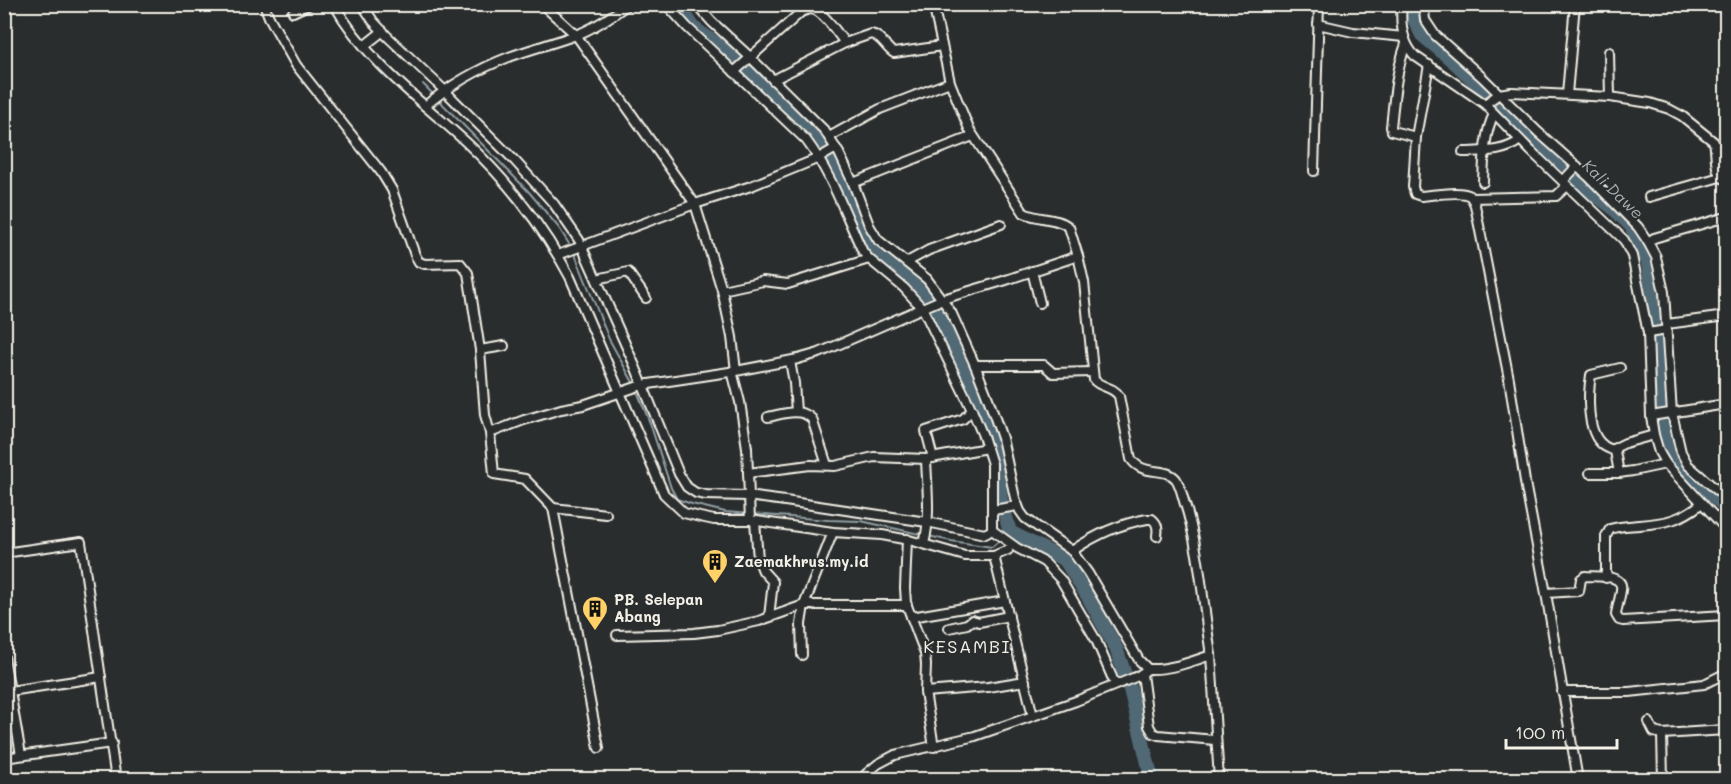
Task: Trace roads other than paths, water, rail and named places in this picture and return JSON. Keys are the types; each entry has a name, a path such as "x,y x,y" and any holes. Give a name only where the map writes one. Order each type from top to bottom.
{"street":[{"path":"264,4 269,18 296,65 381,172 392,190 419,262 425,264 460,263 468,273 480,350 485,415 490,433 494,474 525,480 553,508 599,748"},
{"path":"293,12 310,4"},
{"path":"334,4 345,24 386,70 427,104 513,191 560,254 623,392 664,494 674,505 684,513 700,517 752,519 833,532 882,535 924,542 966,556 994,556 1008,550"},
{"path":"362,4 373,21 515,161 554,204 597,279 679,474 687,487 696,493 706,495 749,498 986,534 994,530"},
{"path":"542,4 576,35 695,204 722,290 732,338 734,371 745,438 749,498 758,559 763,571 773,582 769,617"},
{"path":"427,104 459,81 506,58 576,35 599,24 628,4"},
{"path":"666,4 687,27 736,70 806,140 820,157 863,252 925,308 972,410 992,464 994,530"},
{"path":"696,4 829,137 853,183 869,225 878,240 927,279 951,312 975,365 1002,438 1014,506 1025,518 1072,551 1088,573 1139,660 1143,673 1149,726 1153,733 1215,740"},
{"path":"794,4 801,12"},
{"path":"933,4 950,82 972,136 1024,213 1066,224 1069,228 1084,282 1094,380 1110,387 1119,396 1131,459 1138,467 1175,478 1181,489 1194,537 1211,655 1219,780"},
{"path":"1314,171 1319,4"},
{"path":"1402,4 1405,40 1394,92 1391,127 1395,133 1416,137"},
{"path":"1426,4 1425,20 1493,98 1494,114 1489,125 1482,182"},
{"path":"1567,94 1575,4"},
{"path":"736,70 801,12 809,9 816,10 845,43"},
{"path":"1318,24 1405,40 1415,56 1493,98 1538,132 1622,209 1638,227 1656,257 1660,270 1667,327 1661,415 1654,435 1659,452 1666,464 1726,529"},
{"path":"364,46 383,31"},
{"path":"773,81 845,43 871,34 881,39 894,53 942,46"},
{"path":"1609,52 1610,97"},
{"path":"1429,65 1416,137 1414,194 1421,196 1459,194 1473,198 1556,195 1575,168"},
{"path":"829,137 880,109 950,82"},
{"path":"1493,98 1567,94 1610,97 1650,103 1682,116 1714,142 1723,178 1649,197"},
{"path":"1494,114 1566,181 1624,240 1632,256 1661,415 1684,460 1726,498"},
{"path":"853,183 972,136"},
{"path":"1463,152 1510,147 1520,140"},
{"path":"560,254 695,204 751,186 835,149"},
{"path":"1473,198 1488,268 1578,780"},
{"path":"1648,242 1654,238 1726,217"},
{"path":"907,262 929,250 1001,224"},
{"path":"490,433 546,413 583,405 641,386 790,361 819,352 941,300 1078,256"},
{"path":"722,290 763,281 788,284 869,259"},
{"path":"1032,271 1040,303"},
{"path":"597,279 628,272 646,298"},
{"path":"1647,333 1726,316"},
{"path":"480,350 504,346"},
{"path":"790,361 796,412"},
{"path":"975,365 1044,365 1053,373 1092,372"},
{"path":"1619,473 1617,456 1613,449 1600,443 1589,415 1592,374 1620,368"},
{"path":"1661,415 1726,404"},
{"path":"924,542 927,524 929,459 926,431 963,419 972,410"},
{"path":"768,417 796,412 806,413 812,419 827,465"},
{"path":"1613,449 1625,443 1654,435"},
{"path":"748,473 810,465 845,465 874,457 929,459 987,448"},
{"path":"1590,473 1619,473 1666,464"},
{"path":"1606,578 1606,536 1610,529 1620,526 1664,523 1684,516 1702,503"},
{"path":"995,510 1014,506"},
{"path":"553,508 606,514"},
{"path":"1072,551 1087,540 1110,529 1147,519 1155,521 1157,536"},
{"path":"994,530 1017,548 1044,562 1061,580 1119,683"},
{"path":"802,655 801,624 804,605 833,532"},
{"path":"907,539 905,588 907,604 925,653 925,692 934,747"},
{"path":"4,554 81,542 116,780"},
{"path":"994,556 1033,716"},
{"path":"1546,592 1579,591 1581,579 1584,577 1617,579 1622,588 1616,615 1619,620 1726,615"},
{"path":"911,617 1005,601"},
{"path":"617,635 710,631 740,626 804,605 907,604"},
{"path":"949,628 967,624 972,620 979,622 1009,616"},
{"path":"866,780 867,772 895,755 975,736 1076,701 1143,673 1182,665 1211,655"},
{"path":"4,657 7,691 21,755"},
{"path":"1562,692 1629,692 1704,684 1726,673"},
{"path":"7,691 101,678"},
{"path":"925,692 988,687 1024,681"},
{"path":"1649,722 1654,732 1662,734 1726,730"},
{"path":"1662,734 1663,780"},
{"path":"4,758 112,743"}],"waterway":[{"path":"678,4 694,28 721,47 789,112 816,133 835,166 859,230 872,247 931,298 985,410 995,455 1001,500 1010,532 1065,560 1087,595 1116,648 1130,689 1152,780"},
{"name":"Kali Dawe","path":"1411,4 1412,15 1422,35 1502,107 1528,136 1563,163 1589,190 1612,207 1631,226 1648,263 1655,311 1659,364 1658,390 1668,444 1677,462 1726,507"},
{"path":"423,84 529,192 559,228 571,247"},
{"path":"574,252 609,339 635,386 677,499 725,512 861,521 951,541 992,547 1001,539"}],"place":[{"name":"Zaemakhrus.my.id","path":"715,585"},
{"name":"PB. Selepan Abang","path":"595,632"}],"district":[{"name":"KESAMBI","path":"967,647"}]}
